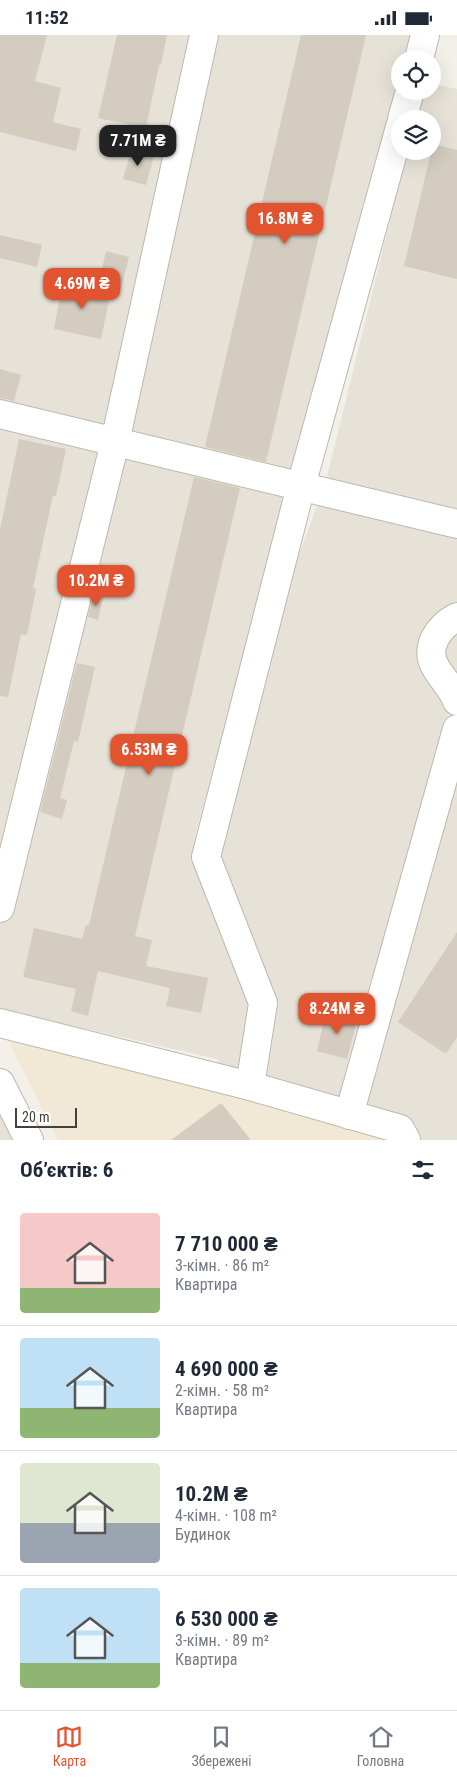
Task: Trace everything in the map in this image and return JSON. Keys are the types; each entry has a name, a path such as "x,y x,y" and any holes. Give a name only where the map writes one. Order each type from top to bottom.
{"lane":[{"path":"0,908 115,442 204,35"},
{"path":"421,50 425,35"},
{"path":"250,1086 263,1003 206,857 301,486 391,160"},
{"path":"0,414 457,523"},
{"path":"457,617 443,626 434,638 431,652 435,666 457,701"},
{"path":"350,1115 457,729"},
{"path":"0,1023 250,1086 400,1129 406,1140"},
{"path":"0,1083 29,1140"}],"shaded area":[{"path":"0,35 415,35 411,50 391,50 391,100 397,100 394,110 391,110 391,122 192,847 326,481 405,160 441,160 441,110 417,110 420,100 441,100 441,86 457,89 457,1140 407,1140 230,1091 217,1059 0,1009"},
{"path":"8,1041 230,1091 407,1140 58,1140"},
{"path":"0,1106 18,1140 0,1140"}],"building":[{"path":"0,35 47,35 35,81 61,88 53,122 81,129 76,151 0,132"},
{"path":"117,35 167,35 146,128 98,118"},
{"path":"301,35 366,35 266,462 205,447"},
{"path":"441,146 457,150 457,279 404,266 429,160 441,160"},
{"path":"131,150 154,156 146,185 123,179"},
{"path":"0,235 42,245 37,267 0,258"},
{"path":"106,251 129,257 121,288 99,283"},
{"path":"63,282 111,291 101,339 54,329"},
{"path":"0,369 21,375 14,401 0,398"},
{"path":"19,439 66,449 56,496 53,495 33,588 36,589 27,635 21,634 8,697 0,696 0,530"},
{"path":"194,477 240,488 135,936 152,940 146,966 208,978 201,1013 166,1006 170,988 98,971 88,1016 71,1011 76,989 23,977 34,928 82,939 86,925 89,925"},
{"path":"93,595 103,597 98,620 88,617"},
{"path":"77,663 95,667 78,742 74,741 60,798 67,800 62,819 40,812"},
{"path":"457,932 457,1037 446,1054 398,1022"},
{"path":"326,1012 357,1020 347,1059 317,1051"},
{"path":"221,1103 251,1140 171,1140"}]}
